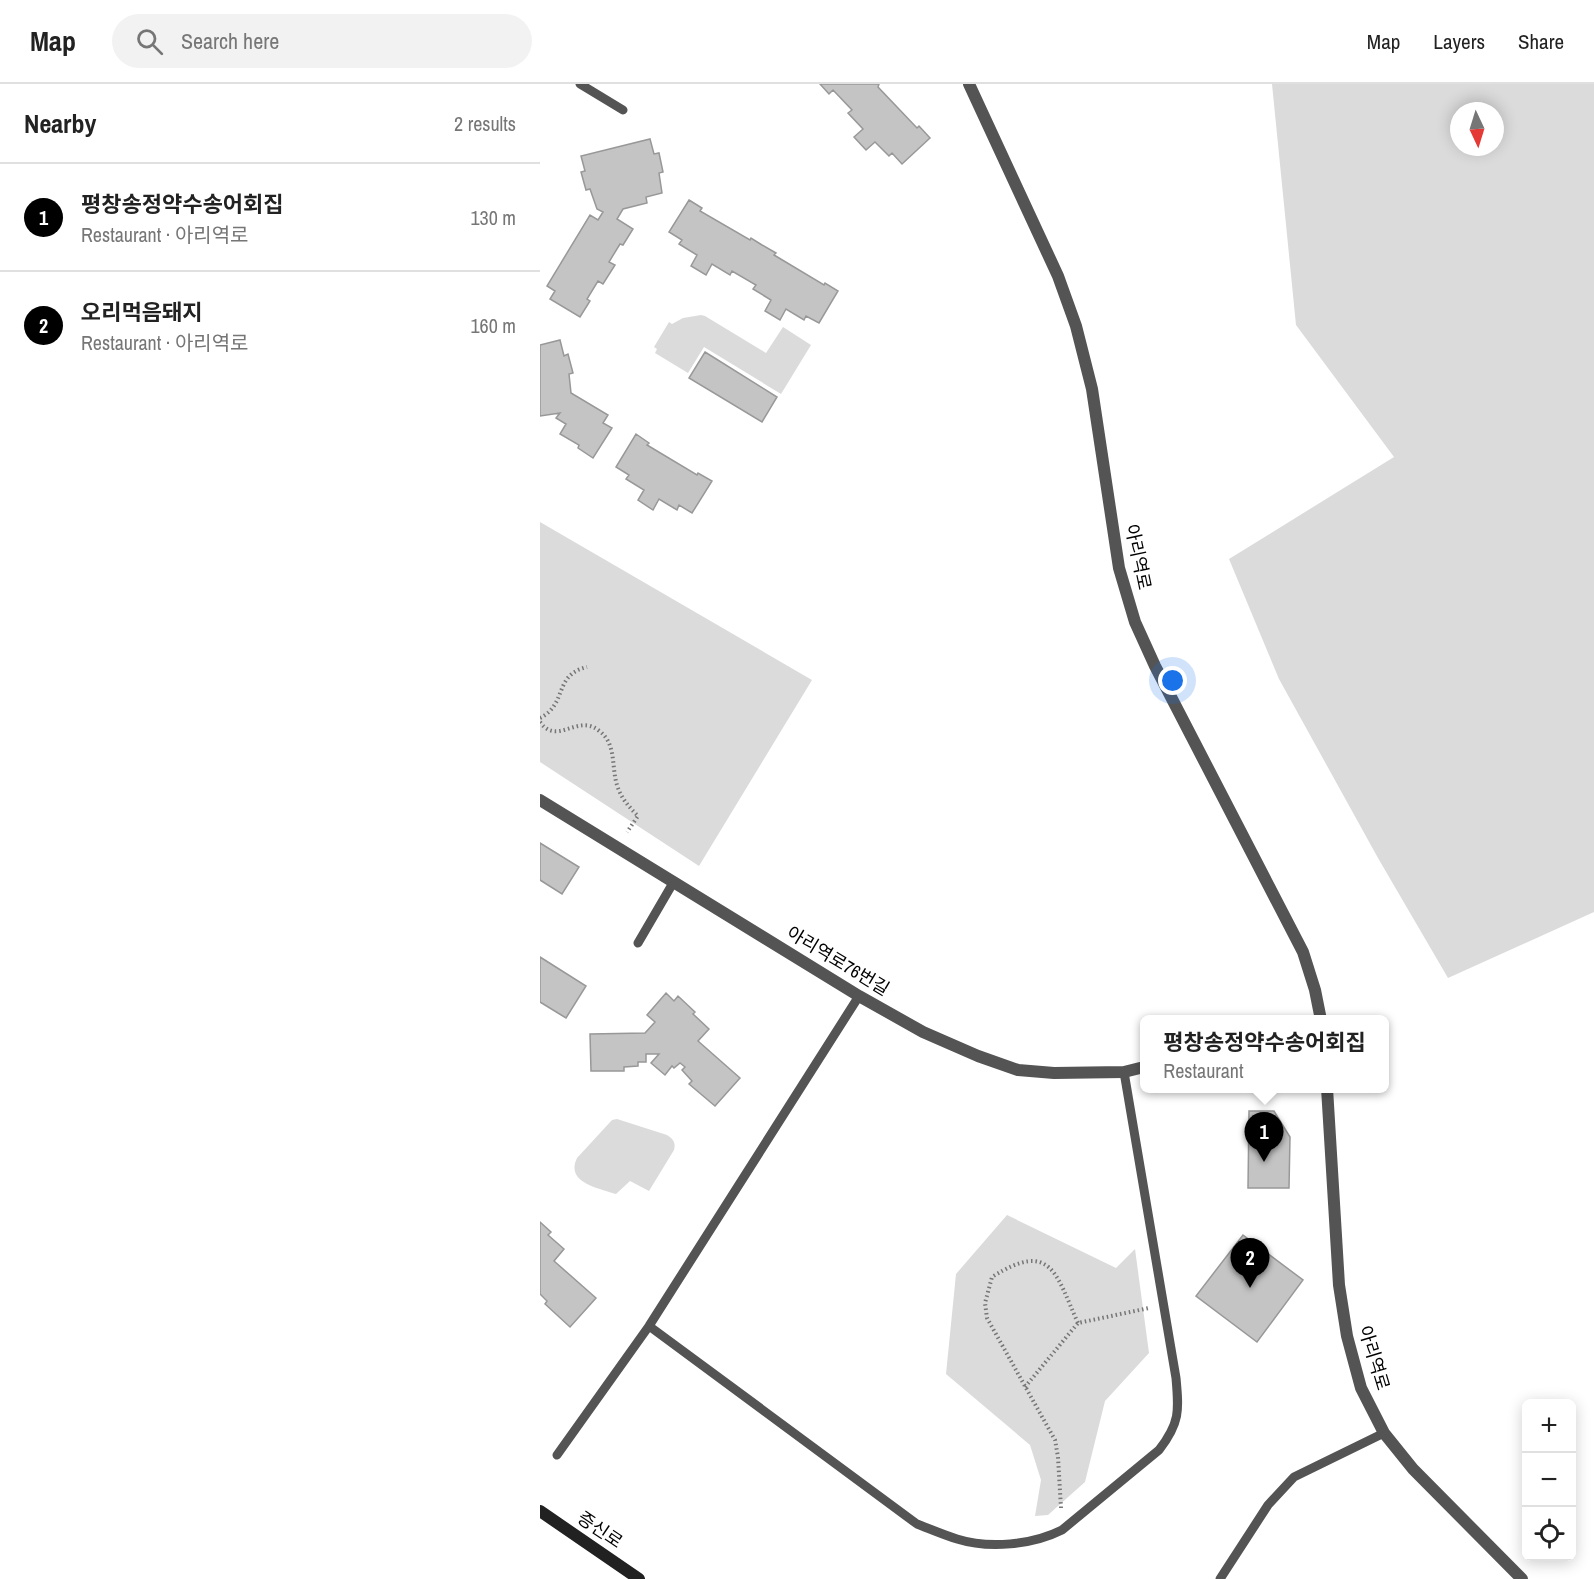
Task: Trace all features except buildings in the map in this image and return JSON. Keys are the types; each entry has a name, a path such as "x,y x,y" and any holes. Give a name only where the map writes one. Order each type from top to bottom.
{"street":[{"name":"아리역로","path":"969,84 1058,276 1076,326 1092,389 1119,568 1135,622 1155,666 1303,952 1321,1015"},
{"name":"아리역로76번길","path":"540,800 673,883 923,1032 978,1056 1018,1070 1054,1073 1124,1072 1140,1068"},
{"name":"아리역로","path":"1327,1093 1339,1285 1347,1336 1361,1388 1384,1433 1413,1469 1522,1579"},
{"name":"증신로","path":"540,1511 639,1579"}],"lane":[{"path":"580,84 623,110"},
{"path":"638,943 673,883"},
{"path":"557,1455 649,1326 860,996"},
{"path":"649,1326 917,1524 958,1539 981,1544 1028,1542 1062,1530 1159,1450 1177,1421 1176,1378 1124,1072"},
{"path":"1220,1579 1268,1505 1294,1477 1384,1433"}],"path":[{"path":"587,667 575,670 568,676 559,699 540,720 547,730 554,733 579,724 588,724 598,729 606,737 612,749 618,788 628,806 638,816"},
{"path":"1062,1530 1055,1440 987,1318 986,1302 992,1277 1003,1270 1031,1261 1043,1262 1055,1272 1078,1323"},
{"path":"1026,1386 1078,1323 1164,1305"}],"shaded area":[{"path":"1272,84 1594,84 1594,912 1448,978 1378,858 1279,679 1229,559 1394,457 1296,325"},
{"path":"701,315 766,353 783,327 811,345 781,394 704,347 688,373 655,353 657,349 654,347 669,322 672,324 683,318"},
{"path":"540,522 812,680 699,866 540,762"},
{"path":"617,1119 667,1135 674,1141 674,1150 649,1191 630,1181 616,1194 593,1187 580,1179 576,1173 577,1158 612,1120"},
{"path":"1007,1215 1116,1268 1135,1249 1149,1353 1105,1401 1085,1482 1048,1515 1035,1516 1041,1480 1030,1445 946,1374 956,1274"}],"place":[{"name":"평창송정약수송어회집","path":"1264,1162"},
{"name":"오리먹음돼지","path":"1250,1288"}]}
